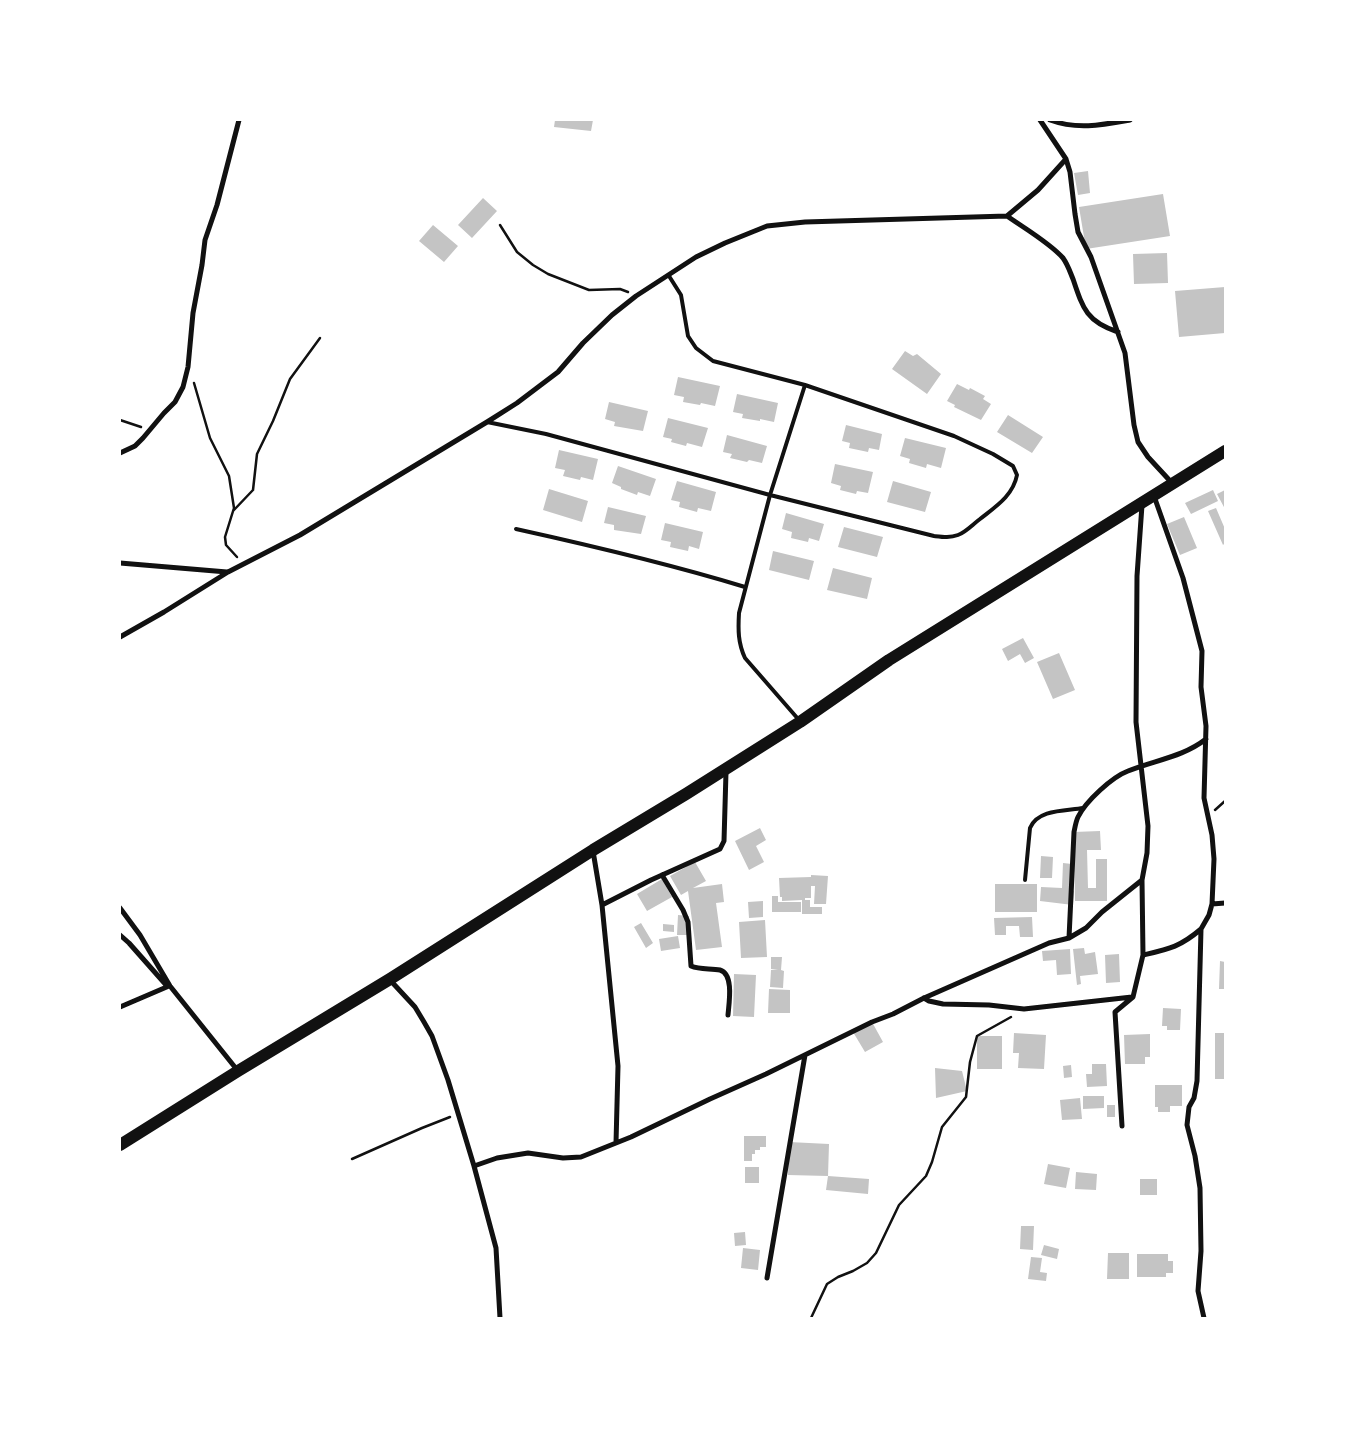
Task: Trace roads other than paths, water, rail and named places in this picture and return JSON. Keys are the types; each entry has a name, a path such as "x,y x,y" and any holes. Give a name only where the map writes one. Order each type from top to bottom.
{"main road":[{"path":"120,1145 238,1070 390,979 593,850 726,769 800,722 889,660 1225,451"}],"street":[{"path":"120,454 135,446 180,395 188,367 193,312 205,240 218,205 239,120"},
{"path":"1040,120 1066,159 1070,172 1078,232 1091,258 1125,353 1134,425 1138,442 1148,457 1172,483"},
{"path":"1050,120 1062,125 1083,127 1130,120"},
{"path":"1007,216 1038,190 1066,159"},
{"path":"120,637 228,572 300,535 517,403 558,372 583,343 612,315 636,296 696,258 725,243 767,226 805,222 1007,216 1063,258 1078,295 1089,315 1101,326 1118,332"},
{"path":"1143,955 1178,946 1201,929 1209,915 1212,904 1214,859 1212,835 1204,798 1206,726 1201,687 1202,651 1183,578 1154,495"},
{"path":"1122,1126 1115,1012 1133,997 1143,955 1142,880 1147,853 1148,826 1136,722 1137,576 1142,503"},
{"path":"120,563 228,572"},
{"path":"1069,938 1074,832 1077,818 1083,808 1113,780 1127,771 1182,753 1196,747 1206,739"},
{"path":"602,905 720,849 724,841 726,769"},
{"path":"593,850 602,905 618,1066 616,1143"},
{"path":"662,875 688,922 692,966 720,970 725,973 728,979 728,1015"},
{"path":"474,1166 497,1158 528,1153 576,1158 631,1138 924,998 1050,943 1069,938 1086,928 1102,912 1142,880"},
{"path":"1212,904 1225,903"},
{"path":"120,908 140,935 169,987"},
{"path":"1201,929 1197,1081 1194,1098 1189,1107 1187,1125 1195,1156 1200,1188 1202,1251 1198,1292 1204,1318"},
{"path":"120,935 169,987 238,1070"},
{"path":"390,979 415,1007 432,1036 448,1080 496,1248 500,1318"},
{"path":"120,1007 169,987"},
{"path":"924,998 943,1004 989,1005 1024,1009 1133,997"},
{"path":"767,1278 805,1054"}],"lane":[{"path":"487,422 546,434 770,495 947,538 957,536 966,530 1001,502 1012,490 1017,475 1013,466 993,454 954,436 805,385 713,361 696,348 688,336 681,295 669,276"},
{"path":"800,722 745,658 740,646 738,629 739,613 745,587 770,495 805,385"},
{"path":"516,529 610,549 745,587"},
{"path":"1025,880 1032,822 1044,814 1083,808"}]}
